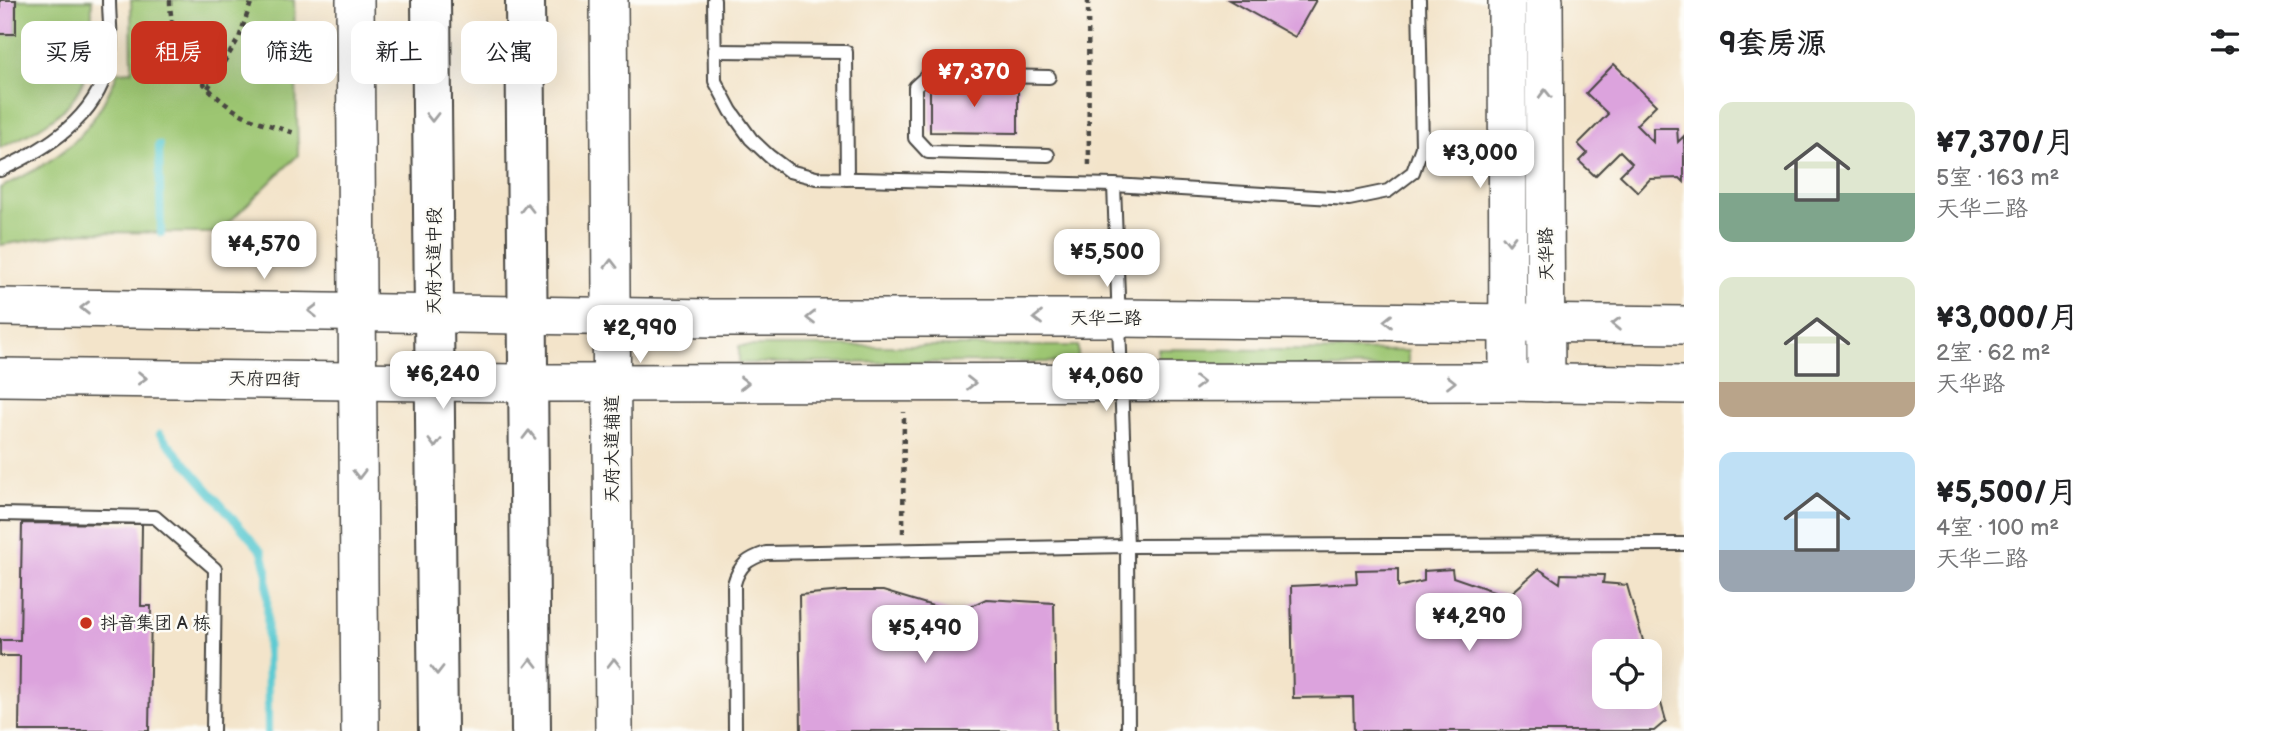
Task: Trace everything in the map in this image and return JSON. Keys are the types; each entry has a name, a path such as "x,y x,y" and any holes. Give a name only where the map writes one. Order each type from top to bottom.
{"main road":[{"name":"天府大道中段","path":"431,0 438,731"},
{"path":"525,0 531,731"}],"street":[{"path":"355,0 360,731"},
{"name":"天府大道辅道","path":"609,0 614,731"},
{"name":"天华路","path":"1507,0 1508,382"},
{"name":"天华路","path":"1544,0 1546,383"},
{"path":"0,307 528,313"},
{"name":"天华二路","path":"528,313 1684,325"},
{"name":"天府四街","path":"0,377 528,383"},
{"path":"528,383 1508,382 1684,385"}],"lane":[{"path":"0,170 38,151 67,130 85,111 102,86 109,62 109,0"},
{"path":"714,0 715,81 751,139 789,171 816,178 1089,184 1349,199 1388,191 1413,172 1422,147 1419,0"},
{"path":"714,51 846,52 848,179"},
{"path":"1048,155 928,152 915,138 915,87 928,75 1049,77"},
{"path":"1114,185 1127,546 1128,731"},
{"path":"0,514 155,517 215,569 213,731"},
{"path":"735,731 734,584 738,570 750,558 766,553 1127,546 1684,544"}],"path":[{"path":"170,0 170,24 184,57 208,89 238,112 297,134"},
{"path":"208,89 239,38 252,0"},
{"path":"1088,0 1089,184"},
{"path":"903,550 904,383"}],"green space":[{"path":"16,0 92,0 92,21 21,21 21,84 82,84 57,116 0,148 0,34 16,34"},
{"path":"131,0 294,0 295,21 241,21 241,84 296,84 298,155 218,233 84,232 0,245 0,188 41,166 72,143 97,114 113,84 117,84 118,72 131,71 131,84 227,84 227,21 131,21"},
{"path":"739,346 1078,346 1078,362 739,363"},
{"path":"1158,349 1408,351 1408,368 1158,366"}],"building":[{"path":"0,0 16,0 16,34 0,34"},
{"path":"1229,0 1316,0 1295,37"},
{"path":"1614,64 1656,105 1636,125 1653,142 1653,128 1677,128 1678,142 1684,136 1684,182 1680,178 1650,179 1638,192 1620,175 1632,163 1620,151 1595,176 1579,161 1587,153 1578,144 1608,114 1586,93"},
{"path":"930,86 1018,86 1018,133 930,132"},
{"name":"抖音集团 A 栋","path":"22,523 142,524 141,606 151,606 149,731 19,731 20,656 0,656 0,640 20,640"},
{"path":"1398,569 1398,587 1424,581 1424,571 1452,569 1453,577 1508,596 1539,569 1560,583 1561,574 1604,575 1603,583 1627,585 1643,639 1592,639 1592,709 1662,709 1662,707 1666,721 1654,731 1354,731 1353,697 1293,698 1291,586 1357,583 1356,570"},
{"path":"883,591 956,613 986,599 1054,603 1056,731 801,731 799,595"}],"waterway":[{"path":"159,145 161,233"},
{"path":"160,434 262,552 267,570 268,731"}],"place":[{"name":"抖音集团 A 栋","path":"86,623"}]}
